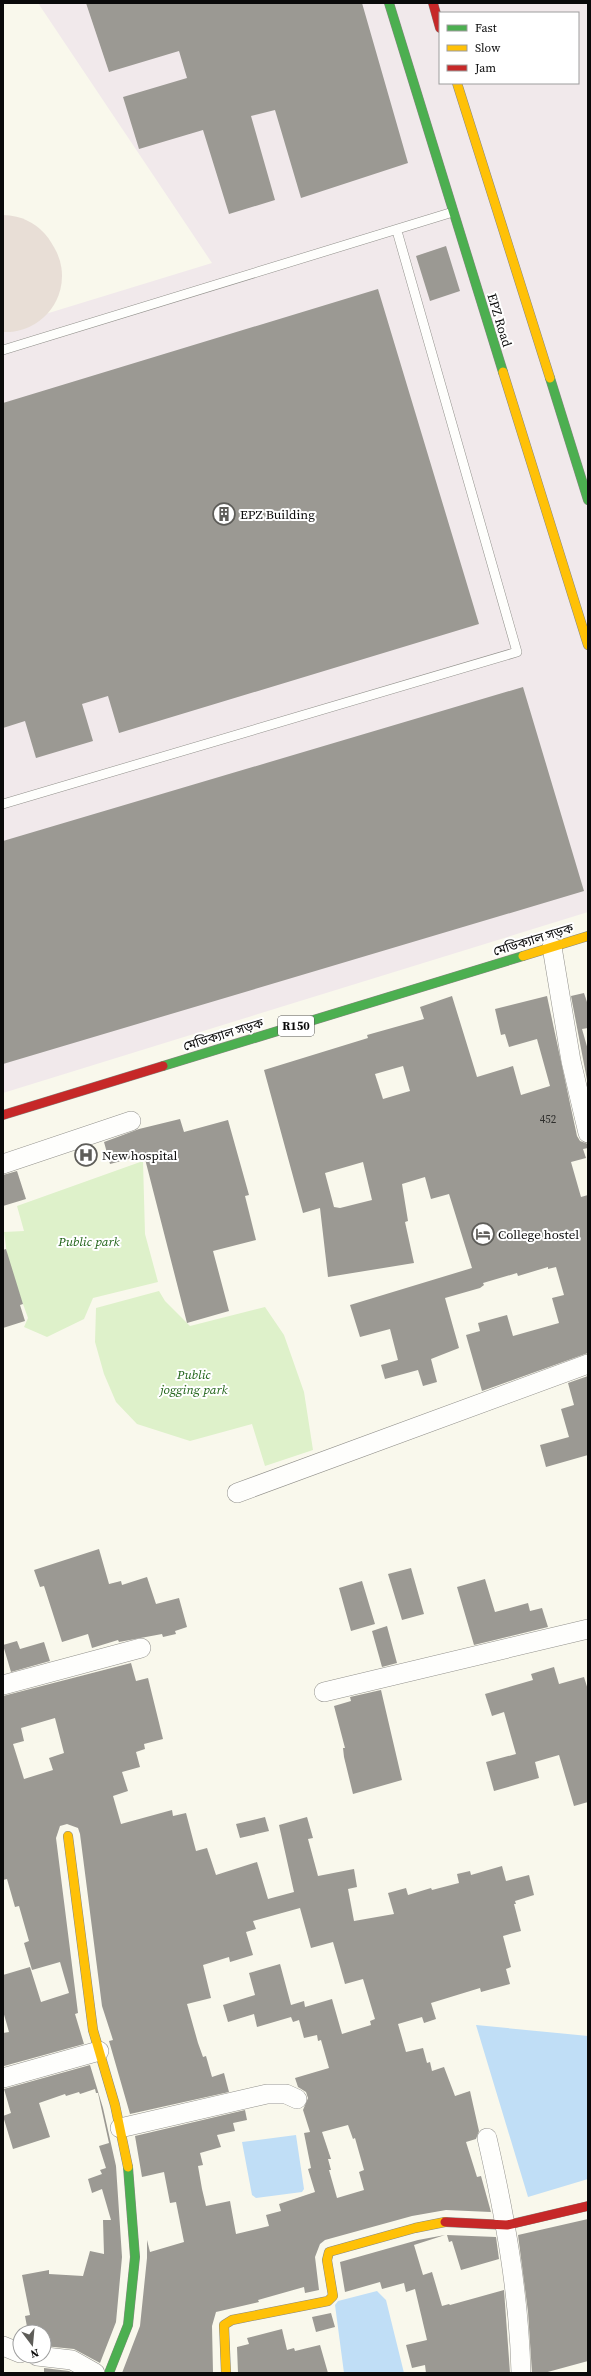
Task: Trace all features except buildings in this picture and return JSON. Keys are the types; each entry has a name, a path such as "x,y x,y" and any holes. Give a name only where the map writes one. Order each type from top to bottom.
{"main road":[{"name":"EPZ Road","path":"389,3 588,645"},
{"path":"432,3 439,25"},
{"path":"457,84 588,500"},
{"name":"মেডিক্যাল সড়ক","path":"3,1115 588,936"},
{"path":"68,1836 93,2030 120,2128 128,2164 134,2264 128,2325 109,2373"},
{"path":"226,2373 224,2325 232,2320 328,2301 333,2296 327,2260 329,2252 415,2228 441,2223 507,2225 588,2206"}],"street":[{"path":"552,947 571,1061 588,1132"},
{"path":"3,1164 131,1121"},
{"path":"238,1493 588,1364"},
{"path":"324,1692 588,1629"},
{"path":"3,1685 141,1648"},
{"path":"3,2078 99,2051"},
{"path":"120,2128 267,2094 286,2094 297,2099"},
{"path":"487,2138 507,2225 520,2341 521,2373"},
{"path":"52,2358 72,2360 95,2373"}],"lane":[{"path":"3,350 397,231 453,212"},
{"path":"3,804 517,652 397,231"}],"shaded area":[{"path":"38,3 588,3 588,912 3,1093 3,327 212,263"}],"green space":[{"name":"Public park","path":"143,1161 145,1234 158,1282 93,1298 84,1319 47,1337 24,1327 28,1318 8,1262 4,1232 24,1231 17,1206"},
{"name":"Public jogging park","path":"159,1291 165,1301 190,1326 265,1307 284,1335 304,1392 313,1450 265,1466 252,1424 190,1441 137,1424 116,1402 104,1374 95,1342 96,1308"}],"water":[{"path":"476,2025 588,2036 588,2179 528,2197"},
{"path":"296,2135 304,2189 302,2192 256,2198 252,2195 242,2142"},
{"path":"377,2291 386,2300 404,2373 344,2373 335,2305 338,2301"}],"runway":[{"path":"3,271 6,276"}],"traffic: fast":[{"path":"389,3 503,372"},
{"path":"550,378 588,500"},
{"path":"163,1066 523,956"},
{"path":"109,2373 128,2325 135,2257 128,2167"}],"traffic: slow":[{"path":"457,84 550,378"},
{"path":"503,372 588,645"},
{"path":"523,956 588,936"},
{"path":"68,1836 93,2030 115,2105 128,2167"},
{"path":"226,2373 224,2325 232,2320 328,2301 333,2296 327,2260 329,2252 415,2228 445,2222"}],"traffic: jam":[{"path":"433,3 439,24"},
{"path":"3,1115 163,1066"},
{"path":"445,2222 507,2225 588,2206"}],"place":[{"name":"EPZ Building","path":"224,514"},
{"name":"New hospital","path":"86,1155"},
{"name":"College hostel","path":"483,1234"}]}
